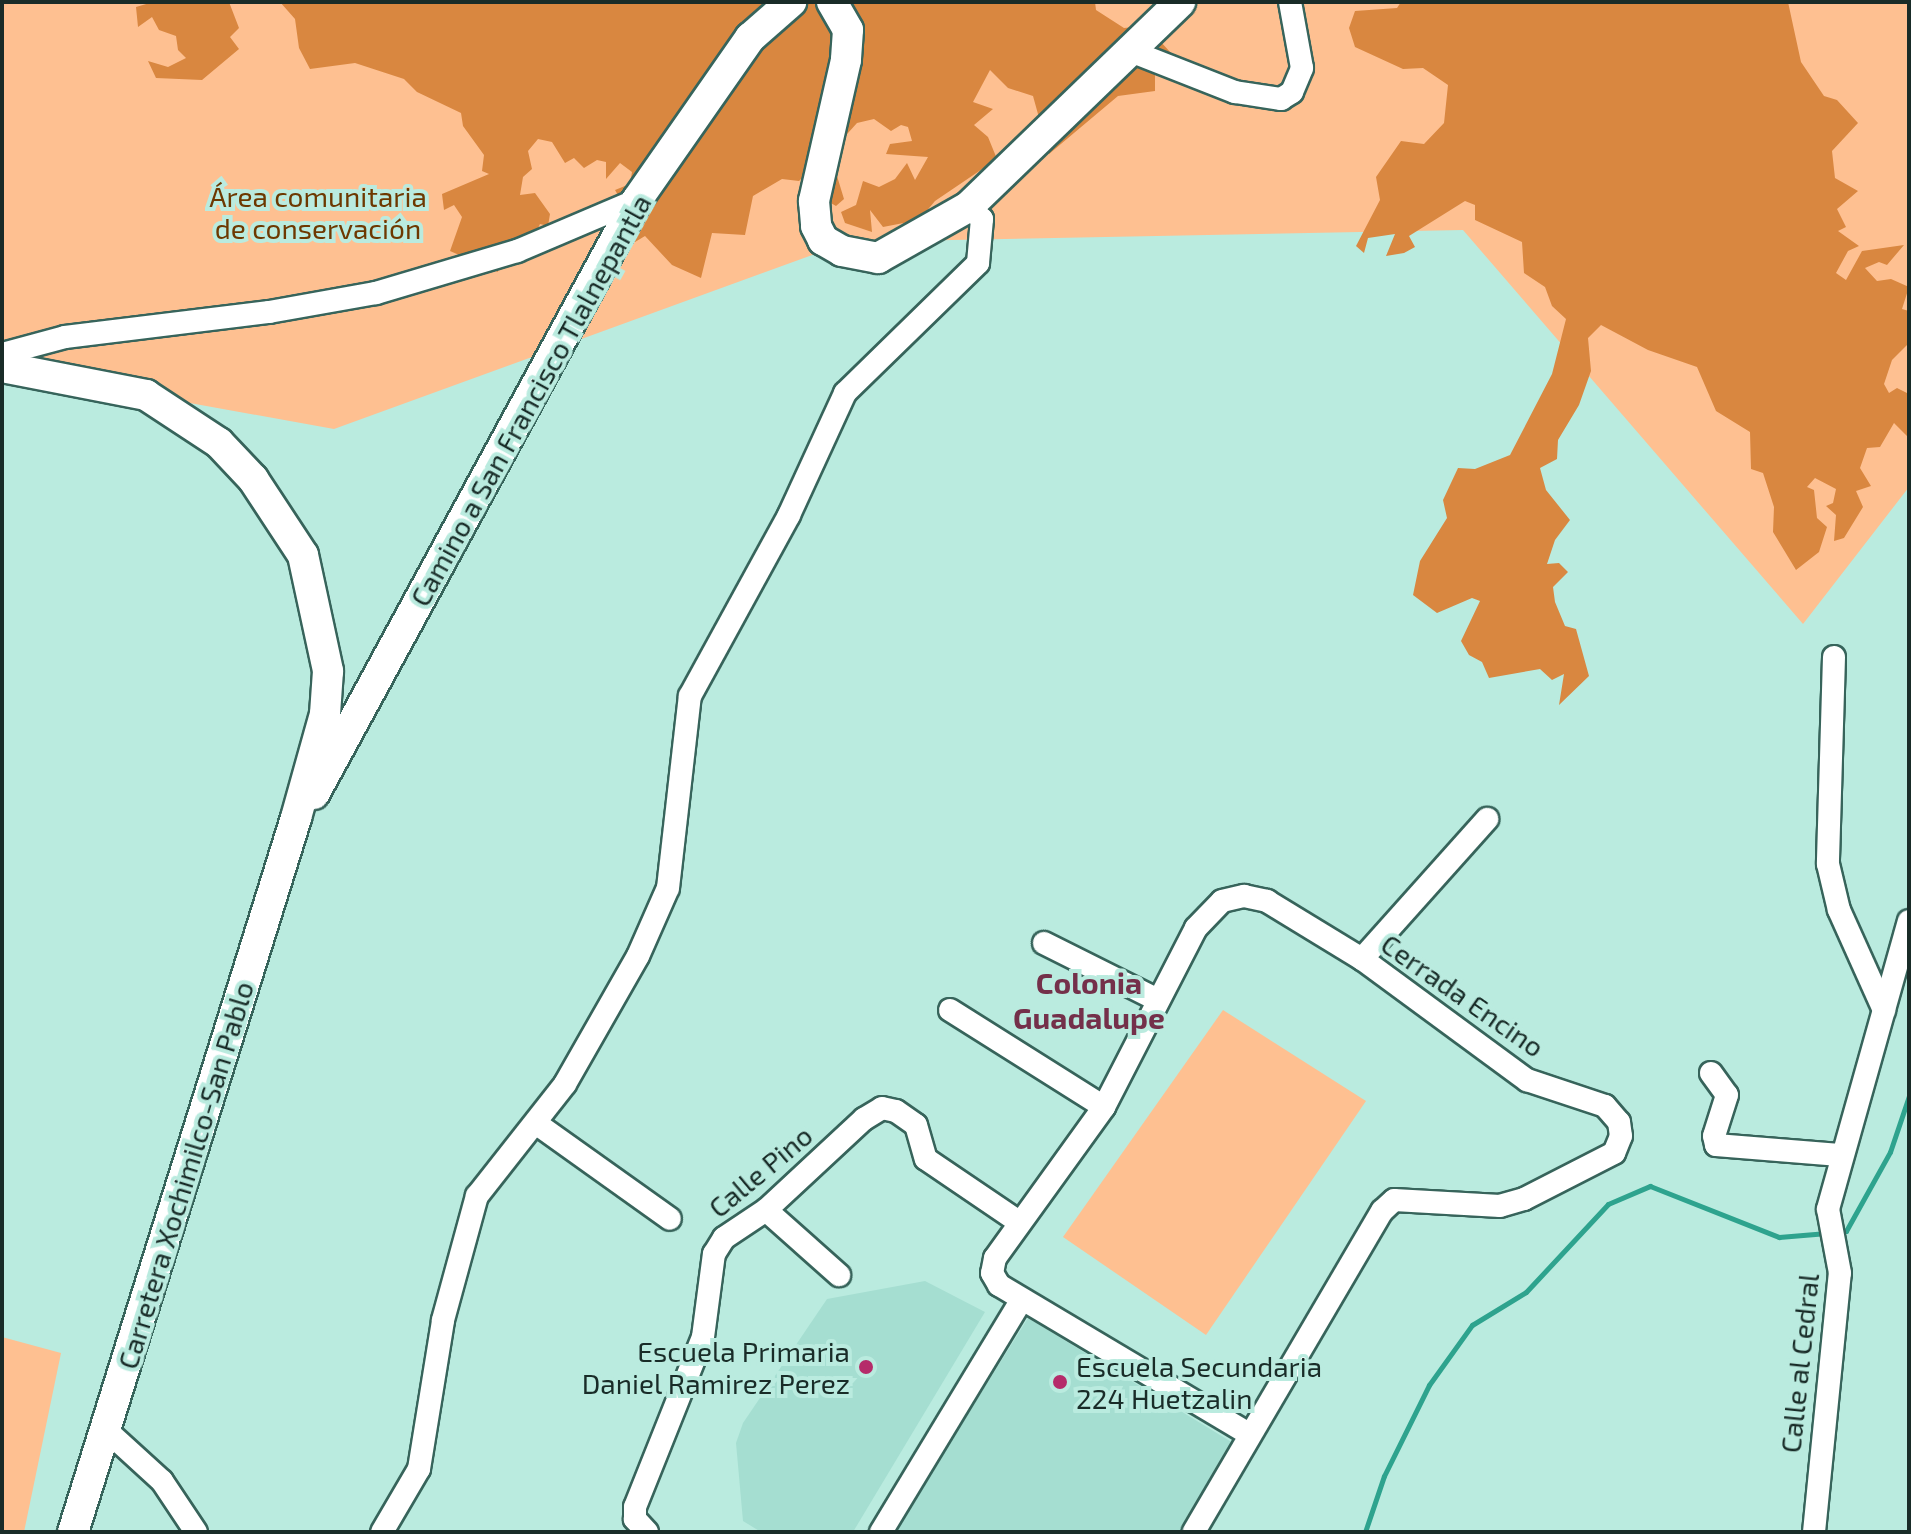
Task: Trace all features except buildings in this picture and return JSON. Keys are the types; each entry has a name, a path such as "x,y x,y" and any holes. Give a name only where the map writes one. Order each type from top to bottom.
{"street":[{"name":"Camino a San Francisco Tlalnepantla","path":"296,818 324,780 637,200 750,38 791,2"},
{"path":"832,2 848,30 846,60 814,201 816,226 823,240 842,251 878,258 898,251 968,207 1133,52 1180,2"},
{"path":"1133,52 1235,92 1281,99 1292,92 1302,68 1290,2"},
{"path":"2,354 65,337 269,312 376,293 517,251 637,200"},
{"path":"382,1532 419,1469 443,1320 477,1196 537,1124 638,956 668,888 690,696 789,515 845,393 978,263 982,219 968,207"},
{"name":"Carretera Xochimilco-San Pablo","path":"2,367 146,395 219,443 280,516 303,555 328,671 325,714 296,818 73,1532"},
{"path":"1834,657 1828,864 1839,910 1884,1010"},
{"path":"1362,959 1487,819"},
{"name":"Cerrada Encino","path":"1156,999 1196,928 1222,901 1244,896 1267,901 1362,959 1527,1080 1605,1106 1619,1122 1621,1136 1614,1153 1500,1206 1394,1200 1249,1434"},
{"name":"Calle al Cedral","path":"1814,1532 1840,1252 1829,1228 1828,1209 1840,1155 1909,921"},
{"path":"1044,943 1156,999 1104,1107 1019,1222 995,1258 992,1273 999,1285 1021,1301 1249,1434 1194,1532"},
{"path":"950,1010 1104,1107"},
{"path":"1711,1073 1727,1095 1714,1136 1716,1145 1840,1155"},
{"name":"Calle Pino","path":"641,1526 646,1469 703,1337 714,1254 724,1238 766,1210 882,1108 896,1111 916,1125 926,1159 1019,1222"},
{"path":"537,1124 670,1219"},
{"path":"766,1210 839,1275"},
{"path":"881,1532 1021,1301"},
{"path":"105,1429 162,1481 196,1532"}],"shaded area":[{"path":"153,2 229,2 239,28 230,37 239,49 202,80 156,78 148,61 168,67 186,58 178,50 176,36 159,30 152,17 138,27 136,7"},
{"path":"280,2 1095,2 1096,10 1124,28 1134,27 1159,40 1171,53 1155,74 1155,91 1118,96 1049,154 1033,96 1008,88 990,70 973,102 993,109 974,125 988,137 997,159 935,201 919,220 883,227 870,210 872,232 845,223 841,212 856,205 863,181 879,187 895,179 907,163 915,180 928,157 886,154 890,144 912,141 908,127 901,125 891,131 874,119 857,123 830,153 844,199 836,206 817,195 804,176 799,181 782,179 753,196 745,235 712,233 701,278 672,265 645,236 635,242 633,221 615,190 630,184 632,172 620,163 606,179 606,162 597,160 584,168 574,158 565,163 552,142 538,139 528,151 532,169 523,177 520,195 535,193 550,214 548,226 540,224 531,243 495,254 498,272 450,251 462,217 454,205 444,210 442,194 489,174 482,171 484,155 463,126 461,113 417,92 404,79 355,63 310,69 299,48 295,19"},
{"path":"1401,2 1788,2 1801,62 1824,96 1837,100 1858,123 1832,151 1835,178 1858,191 1837,209 1846,227 1838,231 1859,246 1848,251 1836,273 1846,280 1862,251 1904,245 1887,265 1879,262 1865,268 1877,281 1891,279 1909,287 1902,309 1909,311 1909,343 1892,360 1884,384 1889,393 1897,388 1909,394 1909,438 1894,423 1880,447 1867,448 1860,468 1871,486 1856,491 1863,507 1844,538 1834,541 1836,515 1826,506 1833,503 1836,489 1815,478 1807,487 1814,490 1817,518 1827,527 1819,552 1796,570 1773,532 1774,507 1763,473 1751,469 1750,432 1716,411 1697,367 1648,350 1601,325 1588,338 1591,371 1579,405 1558,440 1557,459 1540,468 1546,490 1570,520 1555,540 1547,564 1559,563 1568,572 1553,587 1555,602 1565,626 1576,629 1589,676 1559,705 1564,674 1552,680 1540,669 1489,678 1482,662 1469,655 1461,641 1480,601 1472,598 1437,613 1413,595 1420,561 1447,518 1443,500 1458,468 1475,469 1510,455 1552,374 1566,319 1552,306 1545,287 1524,273 1522,242 1475,220 1475,205 1465,201 1409,236 1415,247 1404,253 1386,256 1395,234 1368,238 1364,253 1356,246 1380,200 1376,177 1401,141 1424,144 1444,123 1448,85 1423,68 1403,69 1355,47 1349,28 1355,11 1397,8"},
{"name":"Escuela Primaria Daniel Ramirez Perez","path":"925,1281 985,1312 853,1532 761,1532 743,1521 736,1443 743,1423 827,1299"},
{"name":"Escuela Secundaria 224 Huetzalin","path":"1028,1318 1238,1446 1188,1532 894,1532"}],"green space":[{"name":"Área comunitaria de conservación","path":"2,2 1909,2 1909,487 1803,624 1463,230 848,242 334,429 2,369"},
{"path":"1223,1010 1366,1101 1206,1335 1063,1237"},
{"path":"2,1337 61,1353 24,1532 2,1532"}],"waterway":[{"path":"1837,1232 1846,1231 1890,1152 1909,1096"},
{"path":"1365,1532 1384,1476 1429,1385 1472,1325 1526,1292 1608,1204 1650,1186 1779,1237 1827,1233"}],"place":[{"name":"Escuela Primaria Daniel Ramirez Perez","path":"866,1367"},
{"name":"Escuela Secundaria 224 Huetzalin","path":"1060,1382"}],"district":[{"name":"Colonia Guadalupe","path":"1089,999"}]}
